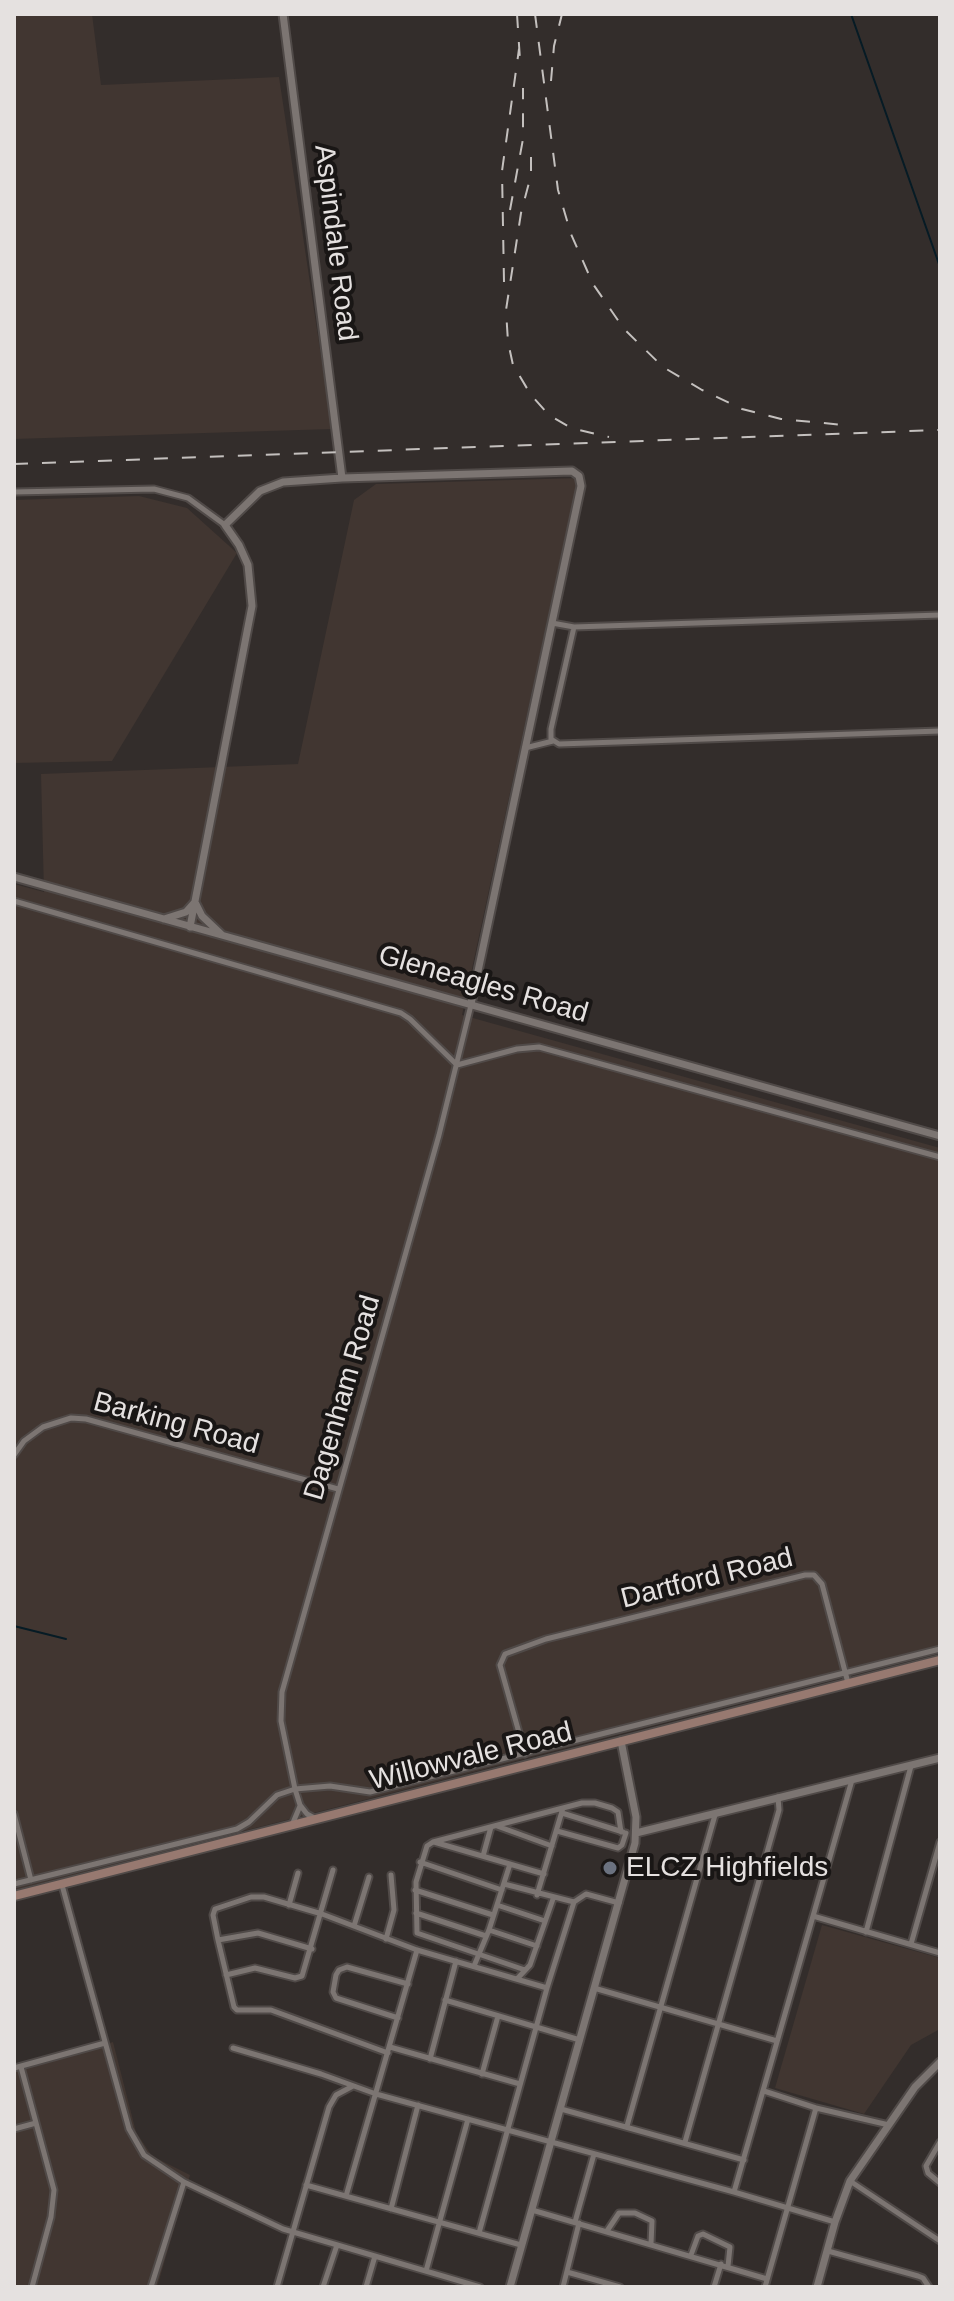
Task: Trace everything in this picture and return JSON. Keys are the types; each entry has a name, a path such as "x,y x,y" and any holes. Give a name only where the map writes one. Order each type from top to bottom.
{"main road":[{"name":"Willowvale Road","path":"14,1896 940,1660"}],"street":[{"name":"Aspindale Road","path":"283,14 342,478"},
{"path":"225,525 260,491 271,485 342,478 575,472 581,479 471,1004"},
{"path":"14,492 154,489 188,498 225,525 248,565 252,606 190,927"},
{"path":"552,623 574,627 940,615"},
{"path":"553,741 551,729 574,627"},
{"path":"525,748 553,741 566,745 940,731"},
{"name":"Gleneagles Road","path":"14,877 940,1136"},
{"path":"14,901 401,1013 457,1065 517,1049 539,1047 940,1157"},
{"path":"161,919 186,912 196,902"},
{"path":"196,902 202,916 223,936"},
{"name":"Dagenham Road","path":"300,1805 281,1721 282,1692 457,1065 471,1004"},
{"name":"Barking Road","path":"14,1455 24,1441 43,1427 71,1418 86,1419 338,1489"},
{"name":"Dartford Road","path":"525,1754 500,1665 502,1657 510,1651 546,1639 810,1575 818,1578 825,1594 848,1683"},
{"path":"14,1884 237,1829 249,1822 277,1795 295,1789 330,1786 370,1792 940,1649"},
{"path":"510,2287 636,1833 631,1785 621,1741"},
{"path":"563,1811 624,1832 636,1833 940,1758"},
{"path":"866,1932 911,1765"},
{"path":"734,2192 852,1780"},
{"path":"685,2142 779,1810 778,1797"},
{"path":"525,1970 419,1935 415,1890 420,1862 427,1846 433,1842 595,1803 618,1812 624,1832 621,1847 618,1848 557,1831"},
{"path":"300,1805 316,1819"},
{"path":"292,1825 300,1805"},
{"path":"537,1895 563,1811"},
{"path":"14,1814 31,1880"},
{"path":"627,2126 715,1815"},
{"path":"493,1826 552,1846"},
{"path":"483,1856 493,1826"},
{"path":"433,1842 544,1874"},
{"path":"911,1944 940,1842"},
{"path":"420,1862 503,1887 574,1902"},
{"path":"474,1966 510,1864"},
{"path":"226,1975 255,1968 299,1978 305,1972 333,1870"},
{"path":"289,1905 298,1873"},
{"path":"386,1939 394,1910 391,1875"},
{"path":"354,1926 369,1877"},
{"path":"62,1885 129,2129 148,2159 184,2182 292,2232 426,2271 461,2285 480,2287"},
{"path":"415,1890 493,1915"},
{"path":"479,2233 574,1902 586,1894 619,1903"},
{"path":"520,2084 389,2050 271,2010 237,2010 213,1915 219,1906 257,1897 322,1914 417,1950 547,1988"},
{"path":"517,1979 537,1946 553,1899"},
{"path":"497,1905 546,1921"},
{"path":"416,1913 537,1946"},
{"path":"813,1916 940,1953"},
{"path":"218,1940 258,1933 312,1949"},
{"path":"346,2196 417,1950"},
{"path":"430,2059 456,1961"},
{"path":"398,2018 336,1998 333,1992 336,1975 347,1967 408,1984"},
{"path":"594,1988 777,2041"},
{"path":"445,2000 580,2040"},
{"path":"482,2074 498,2016"},
{"path":"32,2287 51,2217 54,2190 17,2067 105,2043"},
{"path":"233,2048 376,2094 835,2222"},
{"path":"817,2287 850,2181 915,2087 940,2062"},
{"path":"277,2287 331,2100 353,2086"},
{"path":"764,2091 816,2108 889,2125"},
{"path":"391,2209 418,2105"},
{"path":"765,2287 816,2108"},
{"path":"561,2109 744,2160"},
{"path":"426,2271 468,2119"},
{"path":"14,2129 36,2123"},
{"path":"940,2142 926,2166 928,2173 940,2183"},
{"path":"563,2287 594,2153"},
{"path":"850,2181 940,2241"},
{"path":"151,2287 184,2182"},
{"path":"306,2185 521,2245"},
{"path":"532,2210 767,2279"},
{"path":"607,2231 619,2213 635,2213 652,2221 651,2244"},
{"path":"691,2255 698,2236 703,2234 730,2247 714,2287"},
{"path":"323,2287 337,2245"},
{"path":"828,2251 918,2276 929,2287"},
{"path":"366,2287 375,2256"},
{"path":"567,2272 616,2286"}],"shaded area":[{"path":"14,14 92,14 101,85 279,77 332,429 14,439"},
{"path":"578,478 462,1015 940,1148 940,1652 14,1890 14,884 44,892 41,774 298,764 354,500 376,484"},
{"path":"139,496 187,508 237,553 112,761 14,763 14,500"},
{"path":"822,1925 940,1958 940,2029 911,2045 864,2114 775,2088"},
{"path":"113,2042 136,2132 152,2156 190,2175 157,2287 14,2287 14,2068"}],"waterway":[{"path":"851,14 940,267"},
{"path":"14,1626 66,1639"}],"railway":[{"path":"517,14 520,60"},
{"path":"535,14 558,190 571,234 593,284 624,329 663,367 742,409 781,419 844,425"},
{"path":"551,81 554,46 562,14"},
{"path":"504,282 502,171 519,49"},
{"path":"510,210 523,139 523,88"},
{"path":"531,157 531,175 521,213 506,310 513,365 531,395 549,415 571,428 609,437"},
{"path":"14,464 940,430"}],"place":[{"name":"ELCZ Highfields","path":"610,1868"}]}
